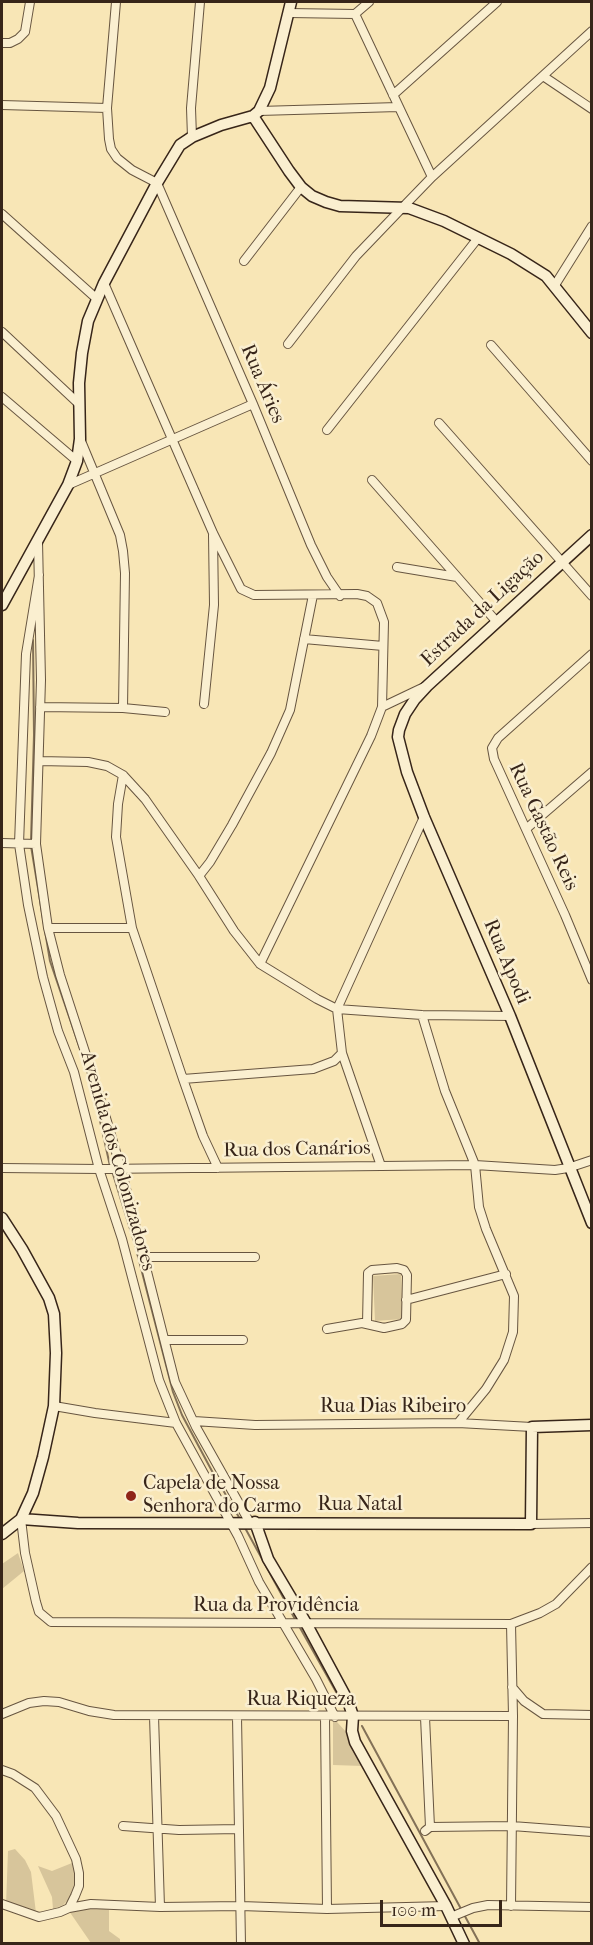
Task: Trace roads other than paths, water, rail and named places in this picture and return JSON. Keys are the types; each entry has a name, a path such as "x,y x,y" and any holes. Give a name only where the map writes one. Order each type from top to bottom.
{"street":[{"path":"2,43 10,43 25,32 30,2"},
{"path":"116,2 107,108 111,149 117,158 132,170 157,183"},
{"path":"192,137 191,108 200,2"},
{"path":"256,114 270,88 291,2"},
{"path":"289,13 355,14 369,2"},
{"path":"393,95 497,2"},
{"path":"355,14 432,177"},
{"path":"288,344 356,256 432,177 591,31"},
{"path":"543,75 591,109"},
{"path":"2,105 107,108"},
{"path":"2,605 68,485 77,461 80,439 79,383 84,336 97,299 175,152 192,137 256,114 398,106"},
{"path":"256,114 301,187 312,196 340,206 403,207 444,221 525,261 546,276 591,333"},
{"name":"Rua Áries","path":"157,183 253,404 311,545 327,577 340,596"},
{"path":"244,261 301,187"},
{"path":"2,214 97,299"},
{"path":"555,285 591,226"},
{"path":"327,430 478,238"},
{"path":"104,283 213,533 241,590 254,595 340,596 357,594 367,596 377,603 384,622 382,707 371,736 260,964"},
{"path":"2,332 79,404"},
{"path":"490,345 591,461"},
{"path":"2,397 77,461"},
{"path":"68,485 253,404"},
{"path":"439,423 591,596"},
{"path":"80,439 120,535 123,550 125,573 123,708"},
{"path":"372,480 496,621"},
{"path":"204,704 214,605 213,533"},
{"name":"Estrada da Ligação","path":"405,714 427,686 591,535"},
{"name":"Avenida dos Colonizadores","path":"38,540 41,621 35,844 48,928 60,975 101,1101 175,1382 268,1559 348,1701 353,1716 352,1731 355,1742 412,1840 446,1906 459,1914 464,1944"},
{"path":"397,567 457,577"},
{"name":"Avenida dos Colonizadores","path":"39,575 28,630 26,654 21,844 28,905 43,977 58,1032 74,1072 122,1239 159,1380 176,1423 233,1523 259,1582 286,1623 335,1717"},
{"path":"199,876 232,825 271,753 290,710 313,595"},
{"path":"304,639 383,645"},
{"name":"Rua Gastão Reis","path":"591,654 494,742 492,748 494,759 591,980"},
{"path":"382,707 427,686"},
{"path":"40,707 123,708 165,712"},
{"name":"Rua Apodi","path":"405,714 399,730 399,747 424,817 510,1016 591,1223"},
{"path":"24,742 37,743"},
{"path":"39,761 88,762 107,766 123,775 145,799 234,931 260,964 337,1009 422,1015 510,1016"},
{"path":"526,829 591,772"},
{"path":"123,775 116,837 132,928 203,1136 218,1168"},
{"path":"381,1166 342,1053 337,1009 424,817"},
{"path":"2,843 35,844"},
{"path":"48,928 132,928"},
{"path":"422,1015 445,1091 475,1165 479,1207 486,1229 514,1296 513,1332 504,1360 486,1389 458,1423"},
{"path":"183,1079 313,1070 334,1061 342,1053"},
{"name":"Rua dos Canários","path":"2,1167 118,1169 475,1165 536,1169 568,1168 591,1160"},
{"path":"2,1218 42,1284 54,1314 56,1353 54,1406 36,1484 21,1519 2,1534"},
{"path":"143,1257 255,1257"},
{"path":"327,1329 367,1324 384,1328 402,1324 406,1320 407,1275 404,1270 397,1268 372,1270 368,1274 367,1324"},
{"path":"406,1300 506,1274"},
{"path":"165,1340 243,1340"},
{"path":"54,1406 176,1423"},
{"name":"Rua Dias Ribeiro","path":"194,1421 255,1425 458,1423 532,1427 591,1425"},
{"path":"531,1524 532,1427"},
{"name":"Rua Natal","path":"21,1519 78,1523 591,1523"},
{"name":"Rua da Providência","path":"21,1519 25,1553 36,1602 44,1618 51,1622 511,1624 556,1604 591,1567"},
{"path":"511,1624 513,1716 511,1906"},
{"path":"512,1688 524,1701 543,1714 591,1715"},
{"name":"Rua Riqueza","path":"2,1714 29,1703 44,1701 59,1702 89,1711 114,1715 513,1716"},
{"path":"154,1716 160,1907"},
{"path":"237,1717 241,1944"},
{"path":"325,1717 327,1909"},
{"path":"424,1717 427,1829 512,1826 591,1832"},
{"path":"2,1770 13,1774 34,1788 56,1816 68,1840 79,1873 79,1886 69,1908"},
{"path":"123,1826 157,1829 239,1829"},
{"path":"2,1904 39,1917 91,1904 327,1909 446,1906"},
{"path":"459,1914 488,1905 591,1907"}],"waterway":[{"path":"31,841 34,735 33,640"},
{"path":"31,846 50,961 90,1078"},
{"path":"93,1089 110,1166"},
{"path":"112,1171 135,1245 173,1392 182,1415 240,1519"},
{"path":"244,1526 296,1621"},
{"path":"299,1626 344,1706"},
{"path":"362,1726 480,1944"}],"place":[{"name":"Capela de Nossa Senhora do Carmo","path":"131,1496"}]}
